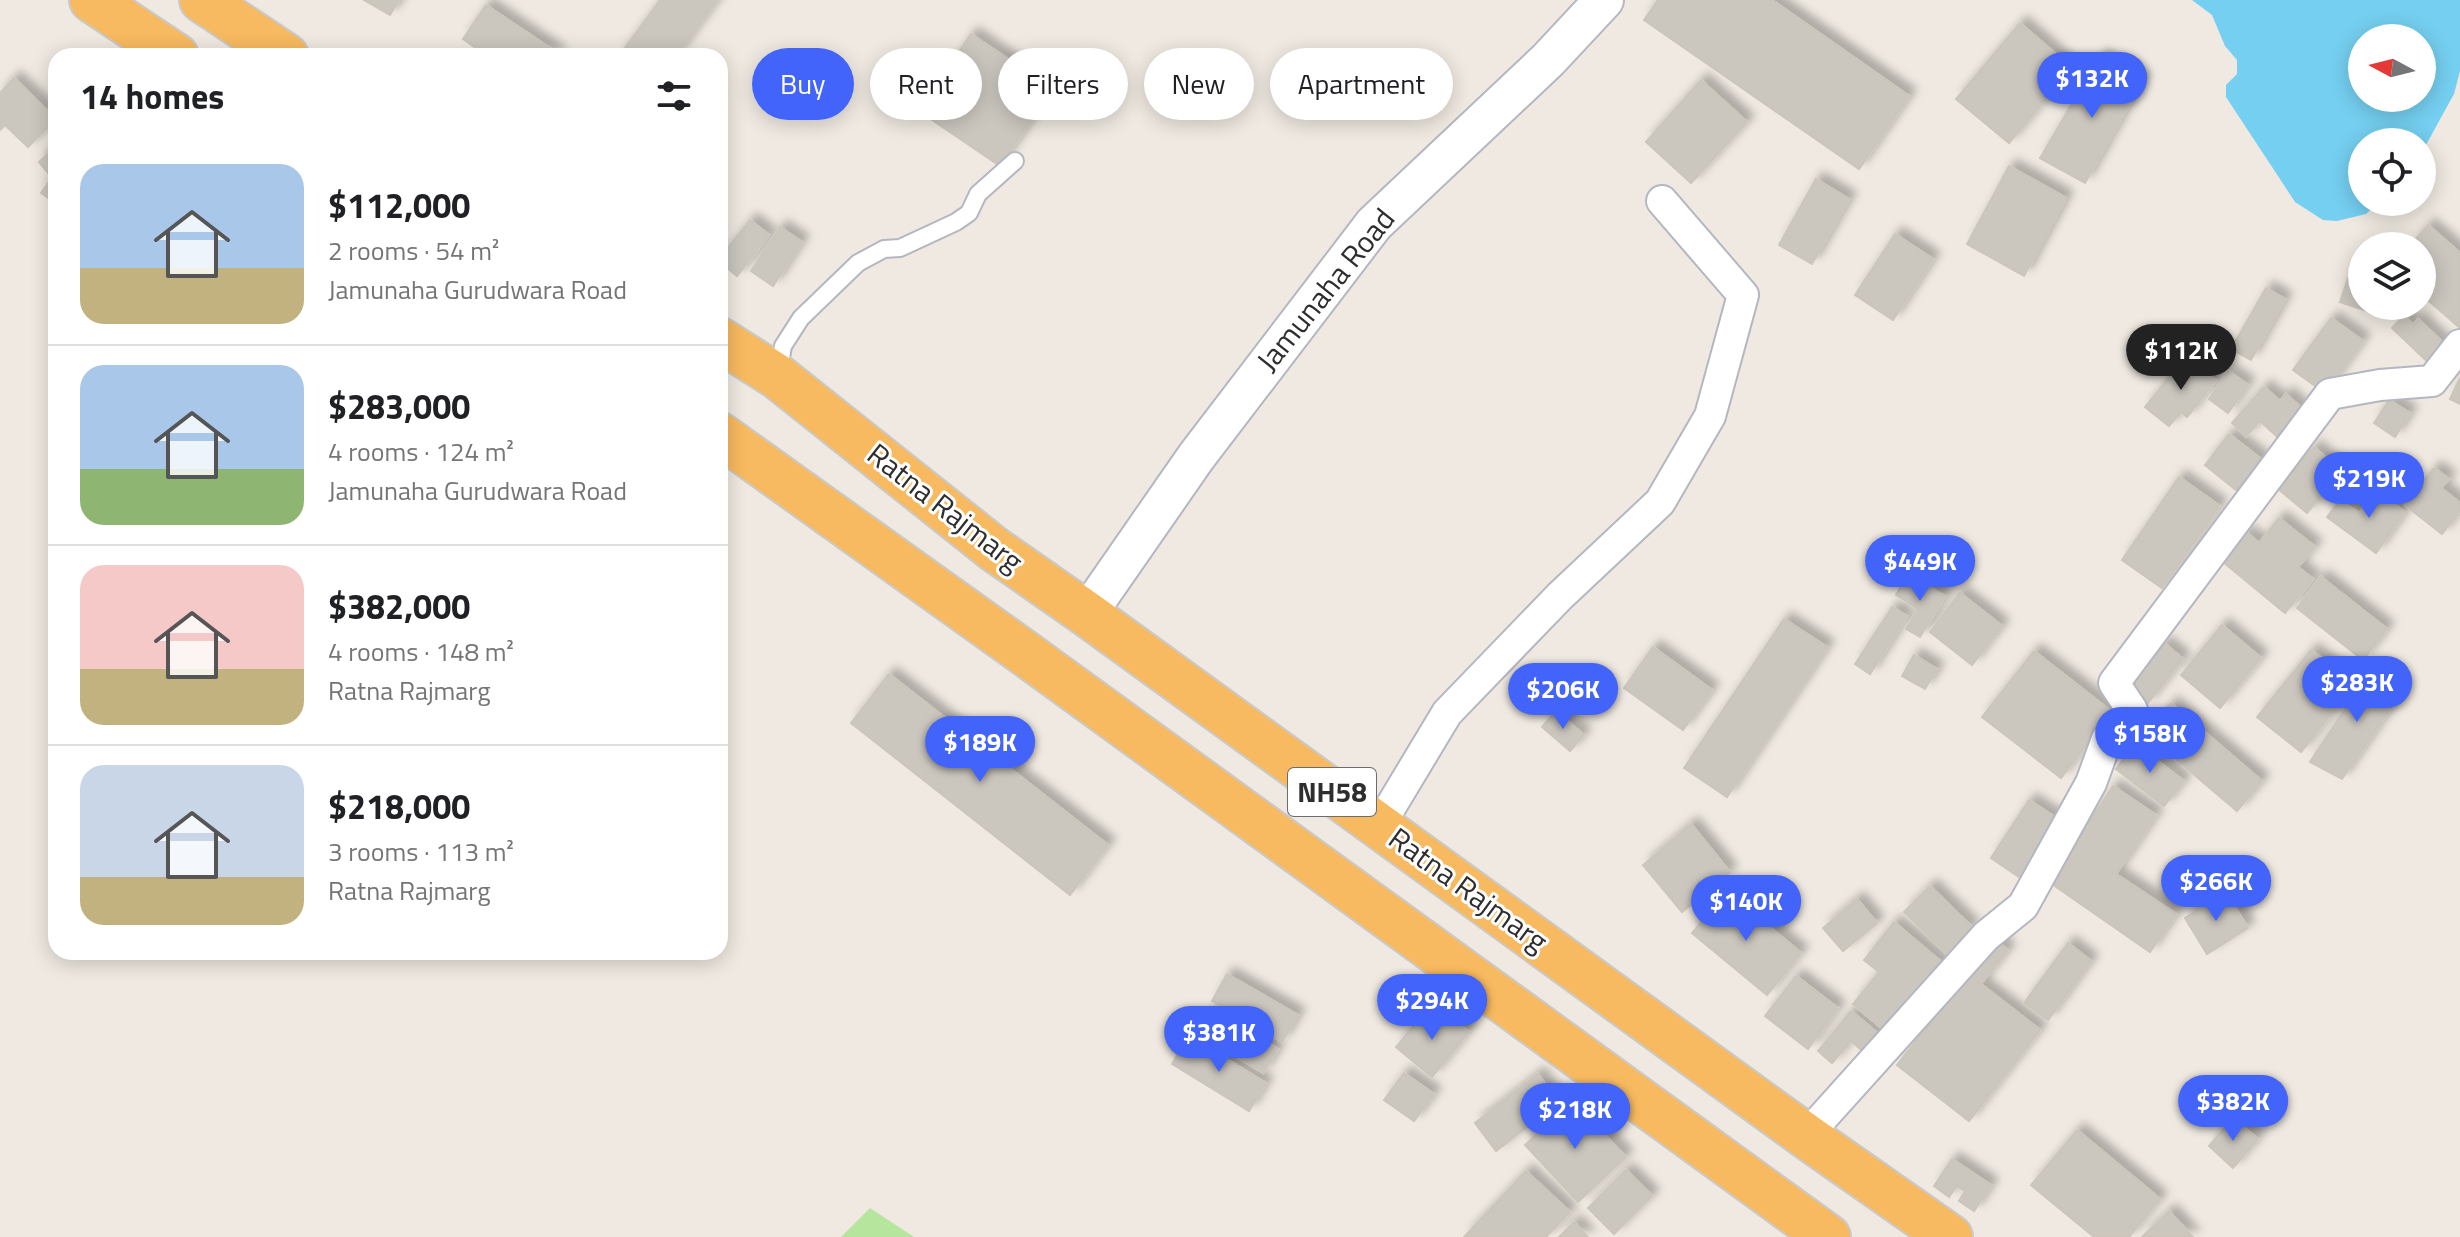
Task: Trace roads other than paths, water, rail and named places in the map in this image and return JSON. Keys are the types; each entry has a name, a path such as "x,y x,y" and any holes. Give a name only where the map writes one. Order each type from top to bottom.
{"highway":[{"path":"92,0 164,48"},
{"path":"202,0 274,48"},
{"name":"Ratna Rajmarg","path":"728,345 778,377 994,549 1950,1237"},
{"name":"NH58","path":"728,441 1828,1237"}],"street":[{"name":"Jamunaha Road","path":"1087,614 1196,457 1374,224 1548,60 1604,0"},
{"path":"1379,826 1447,713 1560,596 1660,502 1710,416 1743,295 1662,201"},
{"path":"1806,1136 1986,936 2023,906 2091,783 2107,739 2132,710 2114,683 2330,394 2380,385 2432,381 2460,345"}],"lane":[{"path":"778,377 783,346 801,318 858,263 884,249 900,248 956,222 969,213 978,194 1015,161"}],"water":[{"path":"2192,0 2460,0 2460,71 2454,94 2435,128 2348,128 2348,216 2358,216 2337,221 2323,220 2295,202 2226,97 2226,85 2237,74 2237,60 2225,46 2212,15"}]}
